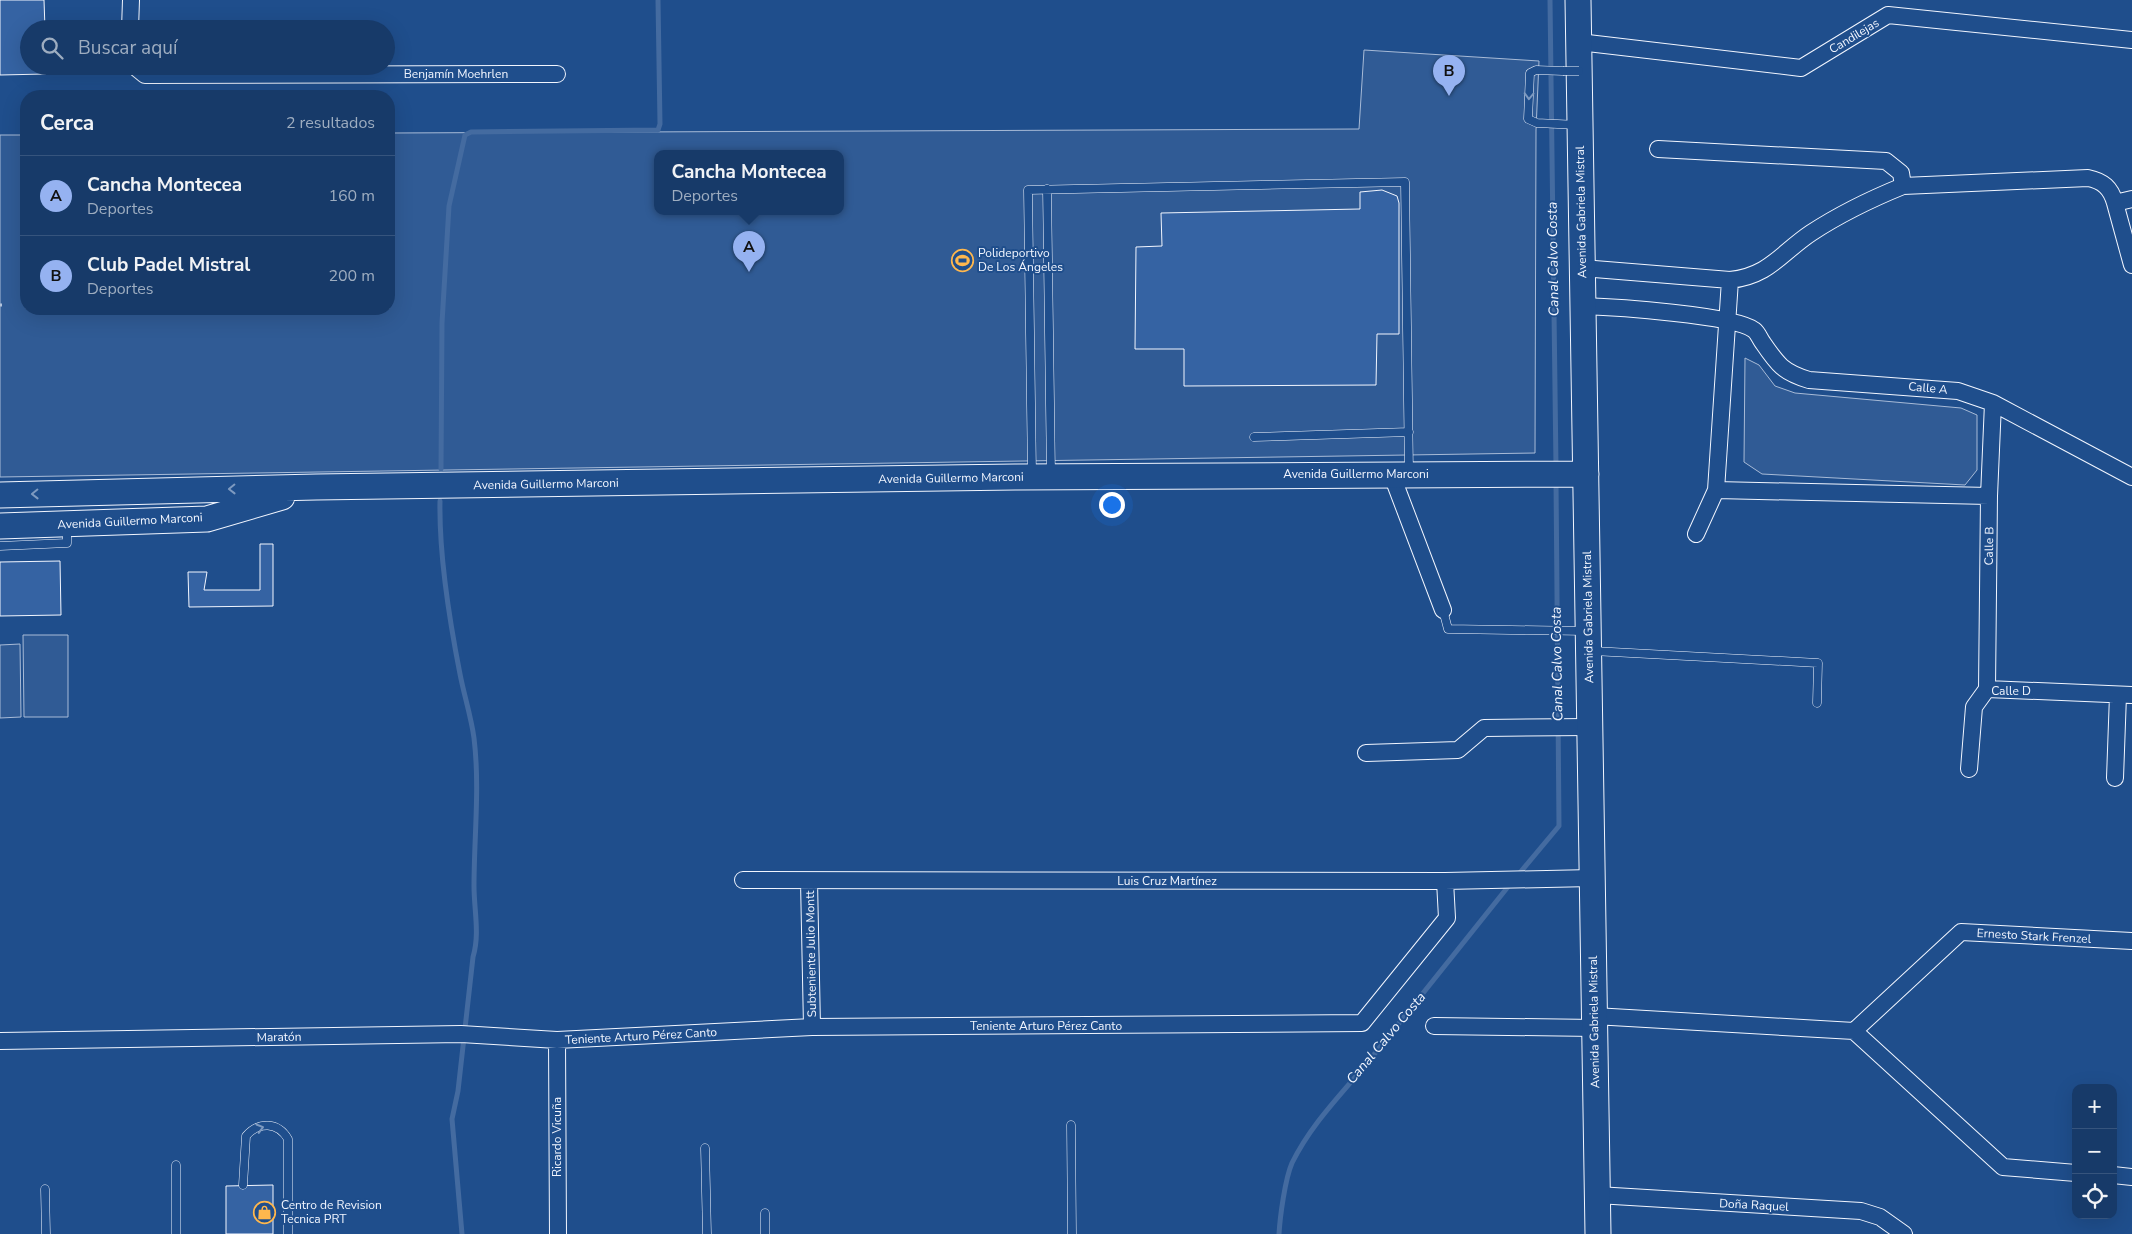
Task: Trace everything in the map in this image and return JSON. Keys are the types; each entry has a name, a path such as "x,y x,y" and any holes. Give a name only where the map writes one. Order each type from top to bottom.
{"main road":[{"name":"Avenida Gabriela Mistral","path":"1578,0 1579,42 1571,71 1572,125 1583,306 1578,473 1583,638 1580,727 1592,878 1598,1234"},
{"name":"Avenida Guillermo Marconi","path":"0,495 316,487 1042,476 1578,473"},
{"name":"Avenida Guillermo Marconi","path":"0,526 67,525 207,518 316,487"},
{"path":"66,493 67,525"}],"street":[{"path":"130,20 131,0"},
{"name":"Candilejas","path":"1579,42 1801,68 1888,15 2132,40"},
{"name":"Benjamín Moehrlen","path":"395,73 557,74"},
{"path":"1658,149 1886,161 1901,173 1903,186"},
{"path":"1582,268 1730,280 1762,272 1778,261 1792,247 1829,222 1869,200 1903,186 2088,178 2102,182 2108,188 2115,202 2132,265"},
{"path":"2115,202 2132,199"},
{"path":"1696,534 1716,490 1730,280"},
{"name":"Calle A","path":"1583,306 1627,308 1727,321 1754,330 1778,365 1790,374 1809,380 1958,391 1993,403 2132,477"},
{"name":"Calle B","path":"1987,689 1989,496 1993,403"},
{"path":"1400,473 1443,610"},
{"path":"1716,490 1989,496"},
{"name":"Calle D","path":"1969,769 1974,707 1987,689 2125,695 2115,778"},
{"path":"1366,753 1458,750 1484,728 1580,727"},
{"name":"Luis Cruz Martínez","path":"743,880 1445,881 1592,878"},
{"name":"Subteniente Julio Montt","path":"809,881 812,1027"},
{"name":"Teniente Arturo Pérez Canto","path":"557,1040 812,1027 1362,1023 1447,918 1445,881"},
{"name":"Ernesto Stark Frenzel","path":"1854,1030 1961,932 2132,941"},
{"path":"1434,1026 1594,1022 1854,1030 2003,1167 2072,1173"},
{"name":"Maratón","path":"0,1041 461,1034 557,1040"},
{"name":"Ricardo Vicuña","path":"557,1040 558,1234"},
{"path":"2117,1176 2132,1177"},
{"name":"Doña Raquel","path":"1597,1195 1861,1211 1880,1217 1904,1234"}],"lane":[{"path":"1571,71 1536,70 1530,73 1528,119 1533,123 1572,125"},
{"path":"1042,476 1028,190 1405,182 1409,432 1400,473"},
{"path":"1042,476 1047,190"},
{"path":"1254,437 1409,432"},
{"path":"0,546 67,544 67,525"},
{"path":"1443,610 1448,629 1542,630 1583,638 1818,663 1817,703"},
{"path":"244,1185 246,1136 251,1131 264,1125 278,1128 288,1139 288,1234"},
{"path":"1070,1125 1072,1234"},
{"path":"705,1148 707,1234"},
{"path":"176,1165 176,1234"},
{"path":"45,1189 46,1234"},
{"path":"765,1213 765,1234"}],"shaded area":[{"name":"Polideportivo De Los Ángeles","path":"1364,50 1539,61 1536,130 1535,453 0,477 0,135 20,135 20,315 395,315 395,133 1359,129"},
{"path":"1745,358 1759,365 1775,386 1795,393 1961,408 1977,415 1977,470 1965,485 1762,474 1744,462"},
{"path":"23,635 68,635 68,717 24,717"},
{"path":"20,644 21,717 0,718 0,645"}],"building":[{"path":"0,0 44,0 45,20 20,20 20,75 0,75"},
{"path":"1382,190 1397,196 1399,203 1399,334 1377,334 1376,385 1184,386 1184,349 1135,349 1136,247 1162,246 1161,213 1360,209 1360,192"},
{"path":"260,544 273,544 273,606 189,607 188,572 207,572 204,590 260,590"},
{"path":"60,561 61,615 0,616 0,562"},
{"path":"273,1185 273,1234 226,1234 226,1186"}],"waterway":[{"path":"441,469 442,323 449,206 465,135 471,132 658,130 660,124 658,0"},
{"name":"Canal Calvo Costa","path":"1550,0 1556,467"},
{"name":"Canal Calvo Costa","path":"1518,875 1559,826 1556,480"},
{"path":"440,501 441,542 446,588 456,654 473,730 477,775 474,886 476,940 458,1091 452,1119 462,1234"},
{"name":"Canal Calvo Costa","path":"1279,1234 1287,1178 1300,1147 1331,1105 1376,1052 1511,883"}],"place":[{"name":"Club Padel Mistral","path":"1449,96"},
{"name":"Polideportivo De Los Ángeles","path":"962,260"},
{"name":"Cancha Montecea","path":"749,272"},
{"name":"Centro de Revision Tecnica PRT","path":"265,1212"}]}
